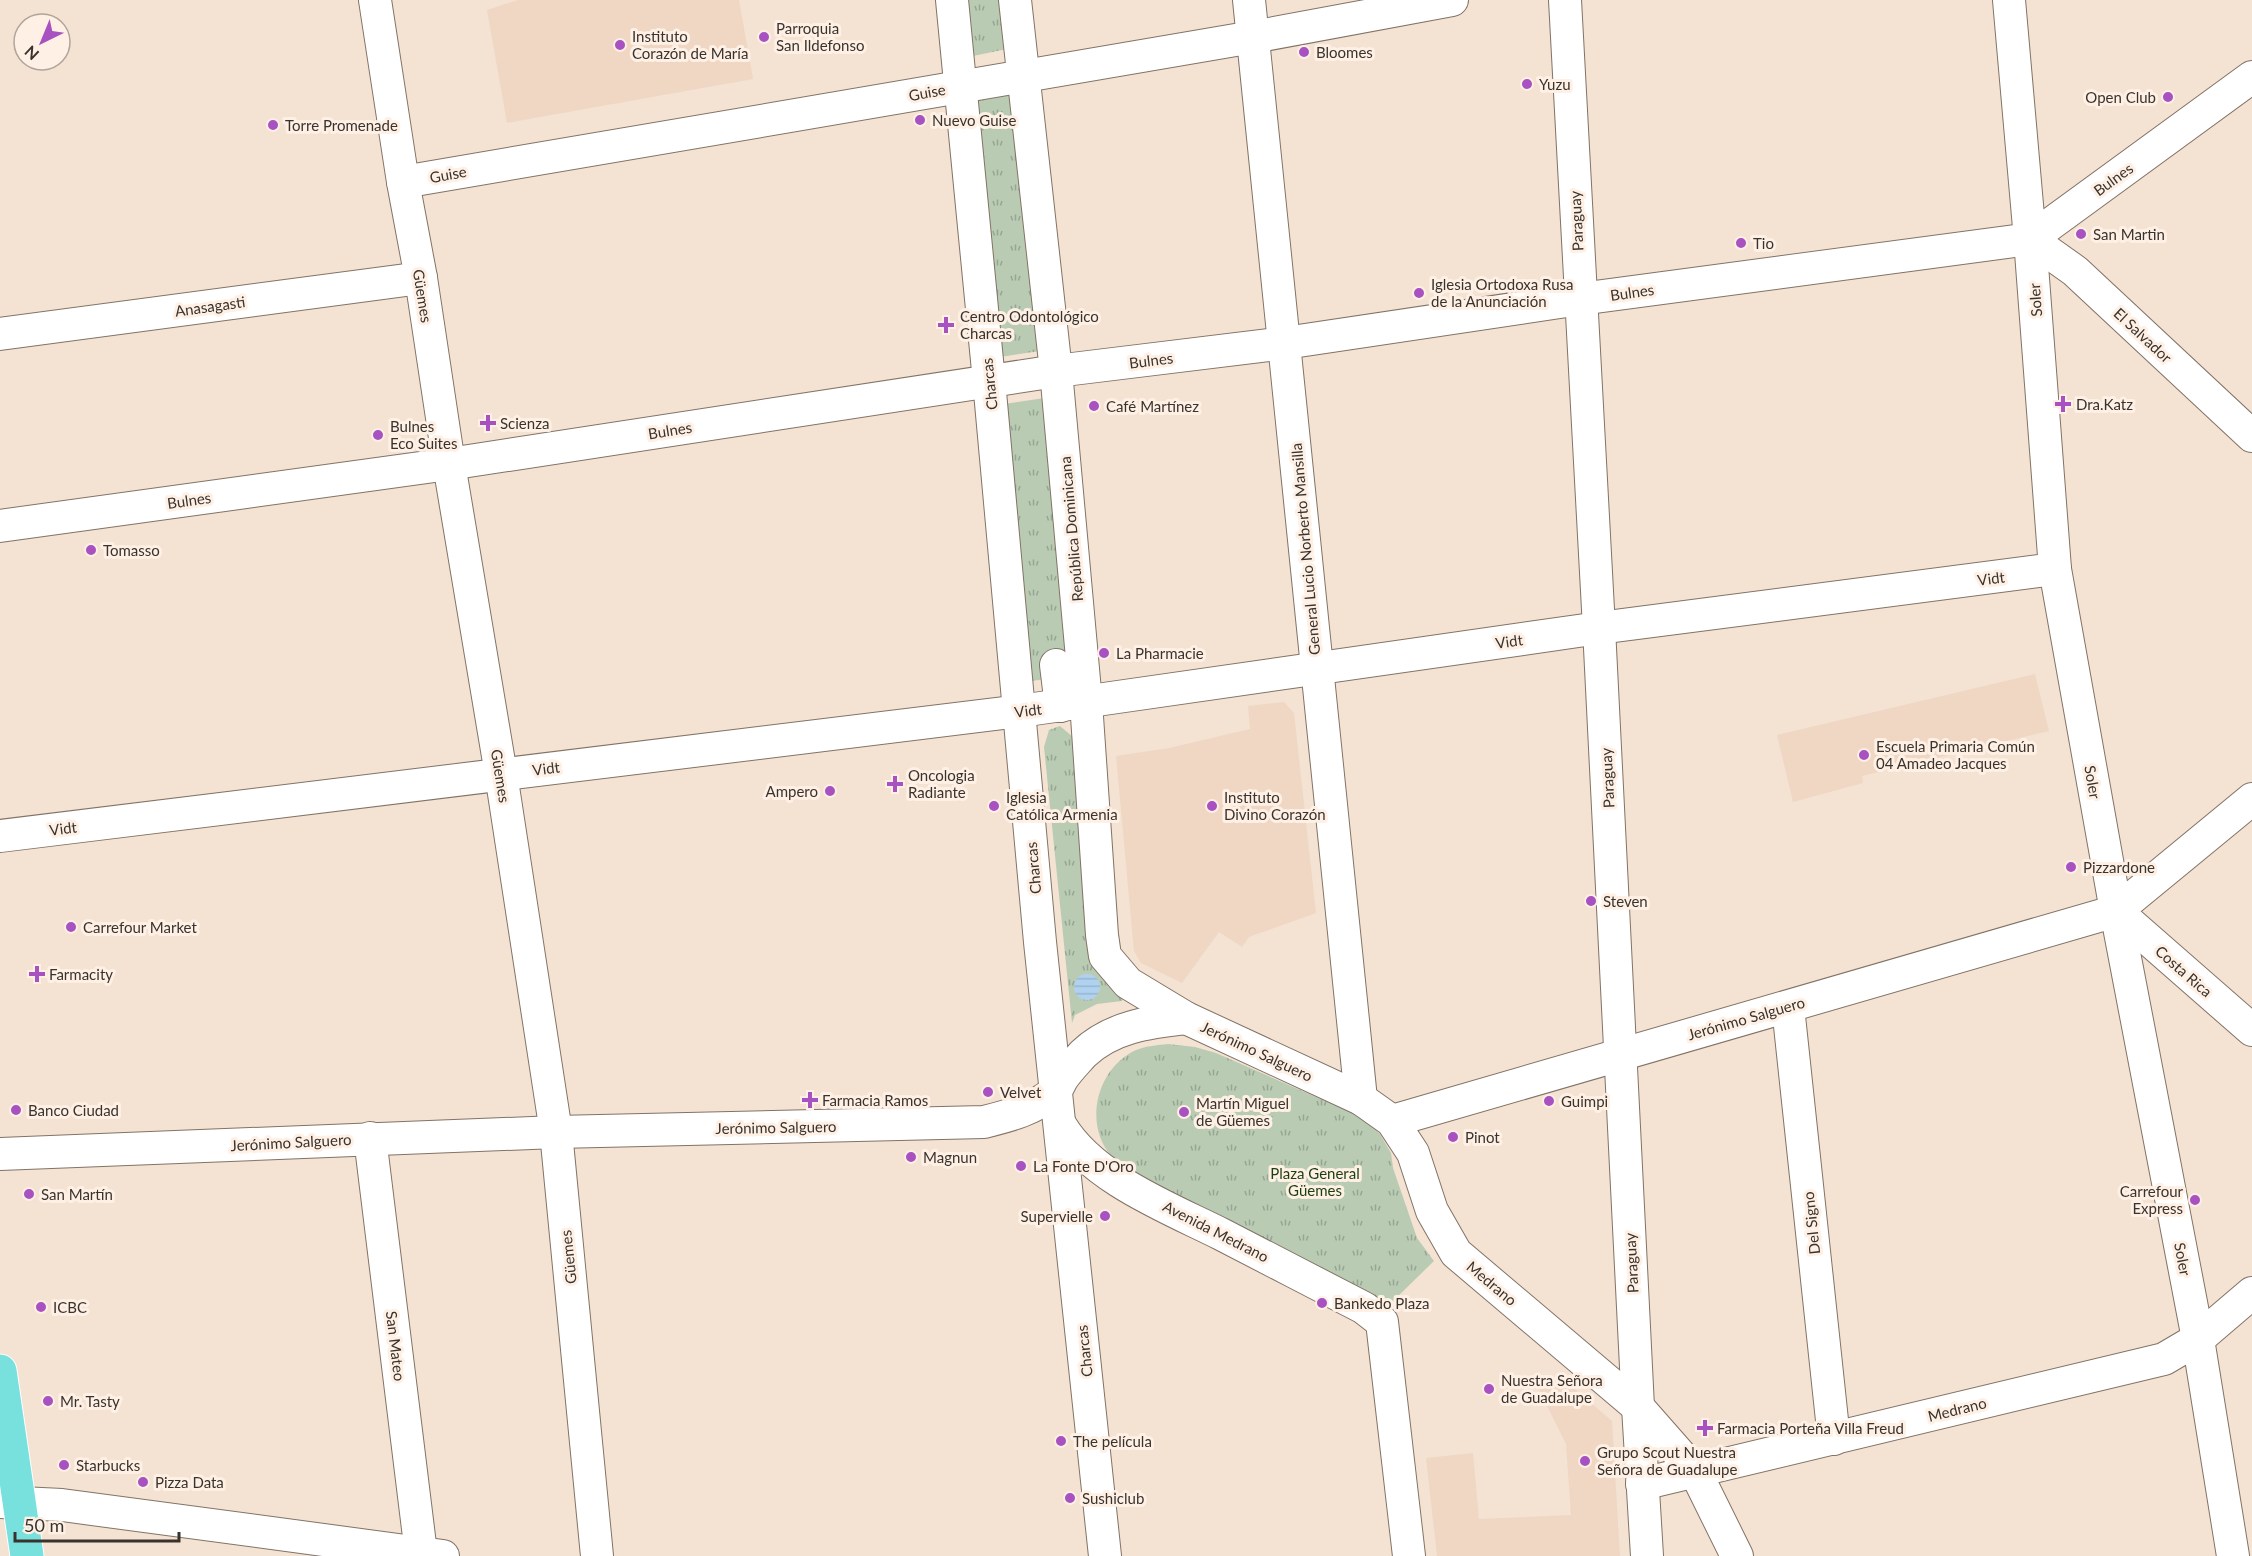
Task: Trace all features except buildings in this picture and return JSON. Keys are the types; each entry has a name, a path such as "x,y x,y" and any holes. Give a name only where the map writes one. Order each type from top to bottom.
{"main road":[{"path":"0,1371 9,1503 27,1556"}],"street":[{"name":"Güemes","path":"375,0 501,774 556,1132 597,1556"},
{"name":"Charcas","path":"952,0 1040,942 1105,1556"},
{"name":"República Dominicana","path":"1015,0 1056,371 1074,704 1105,956 1128,983 1186,1018"},
{"name":"General Lucio Norberto Mansilla","path":"1249,0 1361,1099"},
{"name":"Guise","path":"403,182 1253,37 1452,0"},
{"name":"Paraguay","path":"1565,0 1647,1556"},
{"name":"Soler","path":"2009,0 2055,569 2116,911 2198,1339 2233,1556"},
{"name":"Bulnes","path":"0,526 449,464 1056,371 1285,343 1580,299 2030,239 2252,77"},
{"name":"El Salvador","path":"2030,239 2075,271 2252,436"},
{"name":"Anasagasti","path":"0,334 421,278"},
{"name":"Vidt","path":"0,836 1074,704 1599,628 2055,569"},
{"path":"1056,665 1074,704"},
{"name":"Jerónimo Salguero","path":"0,1154 370,1138 984,1122 1021,1112 1056,1090 1071,1067 1097,1043 1114,1034 1148,1022 1186,1018 1361,1099 1392,1121 2116,911 2252,799"},
{"name":"Costa Rica","path":"2116,911 2252,1030"},
{"name":"Del Signo","path":"1788,1006 1834,1439"},
{"name":"Medrano","path":"1392,1121 1413,1153 1432,1211 1456,1253 1638,1407 1696,1473 1737,1556"},
{"name":"Avenida Medrano","path":"1061,1126 1069,1141 1084,1155 1136,1191 1364,1308 1382,1322 1409,1556"},
{"name":"San Mateo","path":"370,1138 432,1554"},
{"name":"Medrano","path":"1642,1484 1696,1473 2164,1359 2198,1339 2252,1293"},
{"path":"9,1503 62,1505 432,1554"}],"shaded area":[{"name":"Instituto Corazón de María","path":"518,0 739,0 753,79 507,123 487,10"},
{"name":"Escuela Primaria Común 04 Amadeo Jacques","path":"2035,674 2049,731 1862,776 1863,783 1793,802 1777,735"},
{"name":"Instituto Divino Corazón","path":"1284,702 1294,713 1316,913 1249,937 1242,947 1219,932 1182,983 1141,963 1134,951 1116,756 1169,748 1250,729 1248,706"},
{"path":"1561,1377 1612,1421 1620,1556 1437,1556 1426,1458 1473,1453 1479,1519 1571,1515 1566,1444 1539,1390"}],"green space":[{"path":"963,0 1008,0 1012,48 968,57"},
{"path":"1019,89 1047,350 1000,357 971,96"},
{"path":"1051,397 1077,675 1031,681 1004,404"},
{"path":"1060,726 1073,737 1090,961 1102,977 1124,997 1122,1001 1097,1004 1075,1015 1072,1023 1044,747 1049,730"},
{"name":"Plaza General Güemes","path":"1168,1044 1195,1047 1216,1053 1362,1117 1380,1134 1391,1153 1393,1168 1417,1238 1434,1261 1390,1304 1128,1172 1111,1156 1102,1143 1096,1113 1098,1097 1112,1070 1123,1058 1136,1050"}],"water":[{"path":"1087,974 1096,978 1100,987 1096,996 1087,1000 1078,996 1074,987 1078,978"}],"place":[{"name":"Parroquia San Ildefonso","path":"764,37"},
{"name":"Instituto Corazón de María","path":"620,45"},
{"name":"Bloomes","path":"1304,52"},
{"name":"Yuzu","path":"1527,84"},
{"name":"Open Club","path":"2168,97"},
{"name":"Nuevo Guise","path":"920,120"},
{"name":"Torre Promenade","path":"273,125"},
{"name":"San Martin","path":"2081,234"},
{"name":"Tio","path":"1741,243"},
{"name":"Iglesia Ortodoxa Rusa de la Anunciación","path":"1419,293"},
{"name":"Centro Odontológico Charcas","path":"946,325"},
{"name":"Dra.Katz","path":"2063,404"},
{"name":"Café Martínez","path":"1094,406"},
{"name":"Scienza","path":"488,423"},
{"name":"Bulnes Eco Suites","path":"378,435"},
{"name":"Tomasso","path":"91,550"},
{"name":"La Pharmacie","path":"1104,653"},
{"name":"Escuela Primaria Común 04 Amadeo Jacques","path":"1864,755"},
{"name":"Oncologia Radiante","path":"895,784"},
{"name":"Ampero","path":"830,791"},
{"name":"Iglesia Católica Armenia","path":"994,806"},
{"name":"Instituto Divino Corazón","path":"1212,806"},
{"name":"Pizzardone","path":"2071,867"},
{"name":"Steven","path":"1591,901"},
{"name":"Carrefour Market","path":"71,927"},
{"name":"Farmacity","path":"37,974"},
{"name":"Velvet","path":"988,1092"},
{"name":"Farmacia Ramos","path":"810,1100"},
{"name":"Guimpi","path":"1549,1101"},
{"name":"Banco Ciudad","path":"16,1110"},
{"name":"Martín Miguel de Güemes","path":"1184,1112"},
{"name":"Pinot","path":"1453,1137"},
{"name":"Magnun","path":"911,1157"},
{"name":"La Fonte D'Oro","path":"1021,1166"},
{"name":"San Martín","path":"29,1194"},
{"name":"Carrefour Express","path":"2195,1200"},
{"name":"Supervielle","path":"1105,1216"},
{"name":"Bankedo Plaza","path":"1322,1303"},
{"name":"ICBC","path":"41,1307"},
{"name":"Nuestra Señora de Guadalupe","path":"1489,1389"},
{"name":"Mr. Tasty","path":"48,1401"},
{"name":"Farmacia Porteña Villa Freud","path":"1705,1428"},
{"name":"The película","path":"1061,1441"},
{"name":"Grupo Scout Nuestra Señora de Guadalupe","path":"1585,1461"},
{"name":"Starbucks","path":"64,1465"},
{"name":"Pizza Data","path":"143,1482"},
{"name":"Sushiclub","path":"1070,1498"}]}
